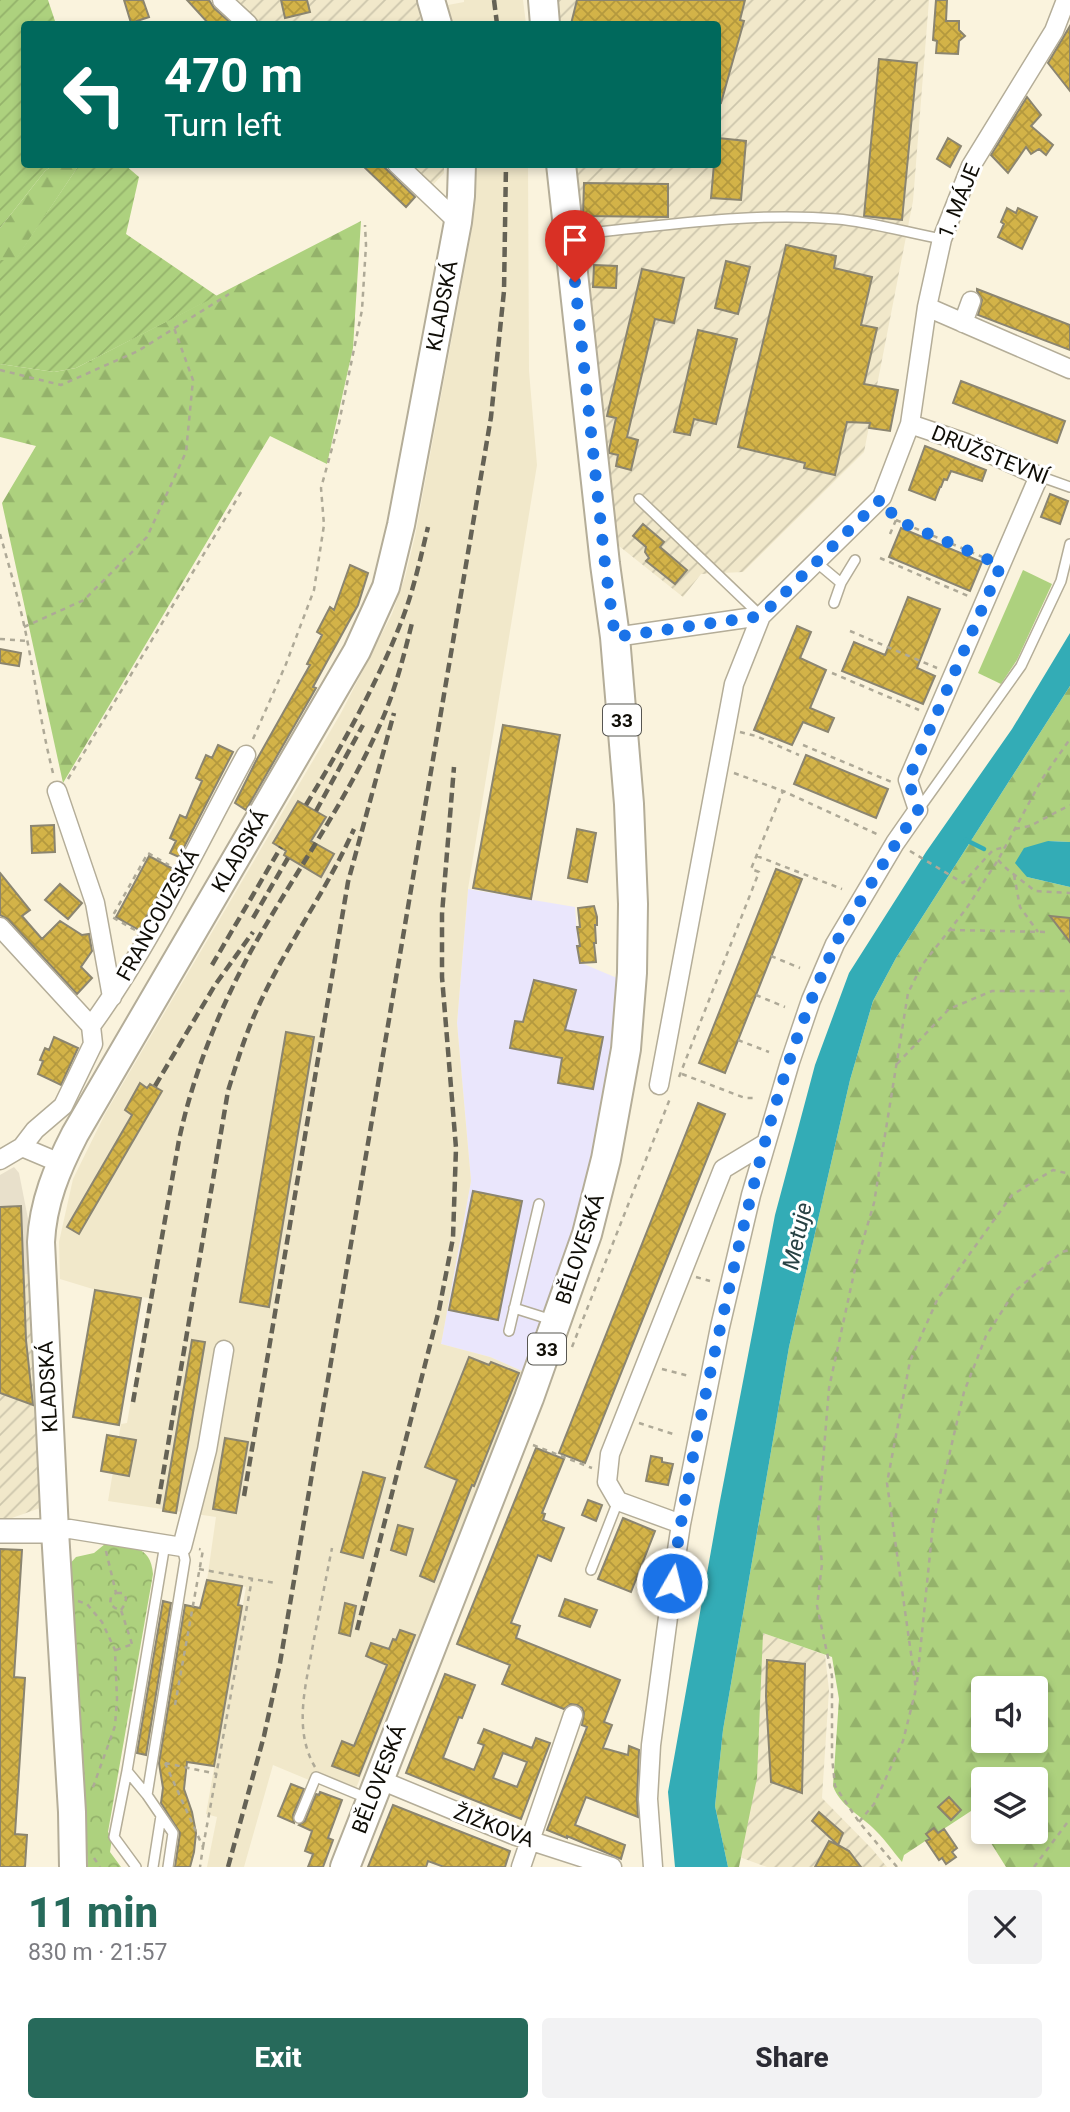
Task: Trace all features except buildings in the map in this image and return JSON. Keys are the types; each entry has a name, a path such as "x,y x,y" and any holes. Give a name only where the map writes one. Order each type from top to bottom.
{"main road":[{"path":"430,0 437,21"},
{"path":"543,0 545,21"},
{"name":"KLADSKÁ","path":"83,1861 72,1812 62,1530 41,1241 47,1197 75,1134 357,651 379,606 401,526 458,222 462,168"},
{"name":"BĚLOVESKÁ","path":"345,1867 507,1456 587,1234 619,1096 630,1011 633,904 629,804 615,637 561,168"}],"street":[{"path":"222,0 245,21"},
{"name":"1. MÁJE","path":"911,424 927,307 942,239 971,166 1055,31 1066,0"},
{"path":"401,168 458,222"},
{"path":"963,323 971,300"},
{"path":"927,307 1070,369"},
{"path":"667,1087 734,684 761,616 882,498 911,424"},
{"name":"DRUŽSTEVNÍ","path":"911,424 966,443 1039,476"},
{"path":"653,1867 648,1799 651,1745 681,1524 720,1327 751,1195 790,1062 821,977 835,944 903,847 918,810 908,780 1039,476"},
{"path":"615,637 761,616"},
{"name":"FRANCOUZSKÁ","path":"112,997 175,888 246,755"},
{"name":"FRANCOUZSKÁ","path":"58,794 95,903 112,997"},
{"path":"0,927 91,1026 93,1044 63,1106 35,1130 22,1147 0,1160"},
{"path":"91,1026 112,997"},
{"path":"681,1524 618,1500 607,1482 610,1454 723,1170 766,1143"},
{"path":"22,1147 60,1163"},
{"path":"0,1531 62,1530 174,1546 207,1450 224,1350"},
{"path":"521,1867 573,1715"},
{"name":"ŽIŽKOVA","path":"374,1789 612,1867"}],"lane":[{"path":"598,232 786,216 840,219 942,239"},
{"name":"DRUŽSTEVNÍ","path":"1039,476 1070,486"},
{"path":"639,499 761,616"},
{"path":"918,810 1021,666 1061,582 1070,544"},
{"path":"834,603 841,583 855,560"},
{"path":"816,562 841,583"},
{"path":"509,1331 539,1204"},
{"path":"514,1308 557,1322"},
{"path":"591,1570 618,1500"},
{"path":"136,1867 114,1837 174,1546"},
{"path":"147,1795 185,1560 174,1546"},
{"path":"127,1771 173,1833 168,1867"},
{"path":"299,1818 316,1777 374,1789"},
{"path":"153,1867 161,1816"}],"path":[{"path":"246,755 286,664 314,590 324,525 321,488 339,423 362,310 365,225"},
{"path":"0,370 61,385 138,351 229,294"},
{"path":"24,627 84,600 147,537 186,452 193,380 174,328"},
{"path":"58,794 243,489"},
{"path":"882,498 896,520 1001,565"},
{"path":"890,534 896,520"},
{"path":"0,534 24,627 43,736 58,794"},
{"path":"880,558 984,603"},
{"path":"850,631 953,675"},
{"path":"0,639 27,641"},
{"path":"832,673 935,717"},
{"path":"738,732 756,736 799,755"},
{"path":"897,1867 859,1822 835,1786 832,1757 832,1676 817,1606 822,1564 818,1522 829,1388 856,1264 874,1203 908,993 922,965 966,909 998,860 1042,779 1070,739"},
{"path":"803,745 897,784"},
{"path":"730,772 783,791 903,847 963,883 993,850 1005,847"},
{"path":"677,1081 759,872 751,869 783,791"},
{"path":"1015,829 1030,826 1070,804"},
{"path":"146,937 113,918 148,853 170,865"},
{"path":"757,856 842,889"},
{"path":"998,860 1035,891 1070,893"},
{"path":"1014,875 1020,907 1038,932"},
{"path":"950,930 1048,932"},
{"path":"771,956 800,968"},
{"path":"897,1065 949,1009 992,991 1070,991"},
{"path":"756,995 785,1007"},
{"path":"738,1040 769,1052"},
{"path":"680,1073 745,1098 754,1098"},
{"path":"567,1358 667,1087"},
{"path":"916,1689 887,1483 910,1361 938,1298 1012,1195 1053,1170 1070,1174"},
{"path":"859,1822 874,1804 903,1741 916,1689 933,1524 964,1392 986,1336 1014,1291 1062,1252 1070,1251"},
{"path":"646,1365 689,1377"},
{"path":"624,1418 676,1435"},
{"path":"529,1455 533,1445 608,1474"},
{"path":"102,1535 116,1592"},
{"path":"174,1546 203,1550 174,1711"},
{"path":"322,1779 307,1754 304,1741 304,1691 332,1548"},
{"path":"199,1569 275,1583"},
{"path":"200,1867 252,1579"},
{"path":"116,1592 111,1597 110,1604 121,1610"},
{"path":"116,1592 126,1598 121,1610"},
{"path":"75,1600 87,1604 102,1622 115,1650 116,1727 89,1799"},
{"path":"121,1610 132,1644"},
{"path":"115,1650 132,1644 141,1645"},
{"path":"167,1754 165,1763 203,1847"},
{"path":"165,1763 217,1774"},
{"path":"1034,1867 1070,1819"},
{"path":"83,1861 100,1867"}],"shaded area":[{"path":"233,0 416,0 421,21 253,21"},
{"path":"523,0 526,21 452,21 448,5"},
{"path":"557,0 929,0 913,201 864,452 743,572 701,574 683,597 614,542 574,168 721,168 721,21 560,21"},
{"path":"408,168 444,168 444,173 430,188"},
{"path":"476,168 528,168 529,371 537,465 468,889 457,1023 471,1181 441,1344 490,1357 522,1371 457,1542 352,1798 273,1765 244,1867 207,1867 217,1817 206,1814 246,1587 207,1580 216,1517 108,1501 121,1424 127,1423 149,1298 96,1290 60,1279 59,1242 73,1179 105,1114 341,713 392,614 415,536 470,240"},
{"path":"468,889 575,907 579,962 617,978 608,1079 577,1227 522,1371 490,1357 441,1344 471,1181 457,1023"},
{"path":"14,1167 19,1173 31,1234 35,1274 0,1276 0,1175"},
{"path":"35,1274 40,1508 12,1518 0,1518 0,1276"},
{"path":"741,1625 825,1655 829,1690 822,1798 887,1867 767,1867 734,1855"}],"green space":[{"path":"0,0 48,0 55,21 21,21 21,168 49,168 0,228"},
{"path":"49,168 77,168 15,261 0,260 0,228"},
{"path":"77,168 128,168 139,177 126,234 217,296 76,368 54,372 0,364 0,260 15,260"},
{"path":"361,221 353,348 327,464 270,436 63,783 2,503 36,446 0,437 0,364 54,372 76,368"},
{"path":"1023,570 1052,584 1017,660 1001,684 978,673"},
{"path":"1070,686 1070,842 1048,841 1027,877 1070,887 1070,1867 1006,1867 992,1844 1048,1844 1048,1767 971,1767 971,1811 904,1855 902,1862 876,1831 845,1804 833,1786 839,1699 832,1657 763,1633 757,1778 739,1867 728,1867 715,1806 723,1730 789,1347 850,1080 873,1001 896,958"},
{"path":"105,1544 130,1547 143,1552 148,1557 153,1574 108,1832 112,1838 110,1852 121,1867 88,1867 66,1568 76,1557 94,1553"}],"water":[{"name":"Metuje","path":"1070,633 1070,686 896,958 873,1001 850,1080 789,1347 723,1730 715,1806 728,1867 675,1867 668,1792 775,1215 815,1065 849,973 926,852 1012,729"},
{"path":"1048,841 1070,842 1070,887 1027,877 1015,863 1024,848"}],"waterway":[{"path":"966,840 984,849"}],"railway":[{"path":"494,0 497,21"},
{"path":"228,1867 264,1736 280,1663 491,417 504,291 506,168"},
{"path":"306,805 380,672 409,601 428,527"},
{"path":"133,1402 179,1140 199,1067 228,996 251,951 333,814 378,729 402,663 412,623"},
{"path":"244,1496 348,882 394,713"},
{"path":"316,811 363,725"},
{"path":"357,1630 439,1310 453,1238 456,1148 442,977 442,914 454,767"},
{"path":"158,1504 228,1091 259,1005 354,829"},
{"path":"212,965 281,847"},
{"path":"253,918 288,858"},
{"path":"155,1086 215,985 253,932"}],"route":[{"path":"575,282 615,637 761,616 882,498 896,520 1001,565 908,780 918,810 895,843 835,944 811,1000 790,1062 751,1195 720,1327 672,1583"}]}
